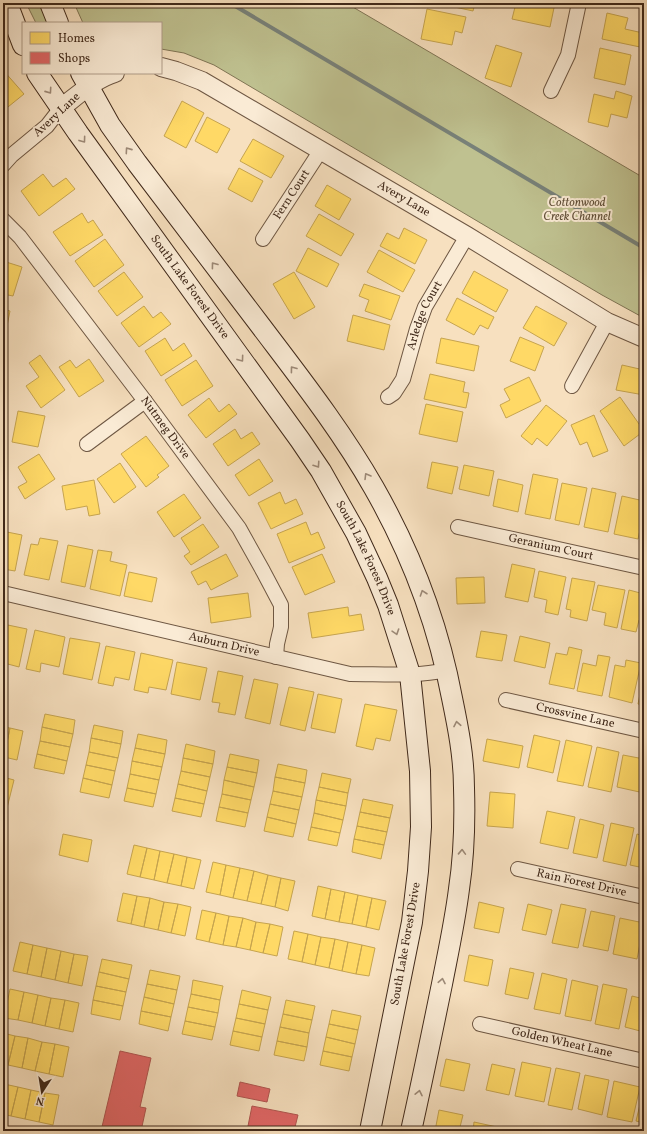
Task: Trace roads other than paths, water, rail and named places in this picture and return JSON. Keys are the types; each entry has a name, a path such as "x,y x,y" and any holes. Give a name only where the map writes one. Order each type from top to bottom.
{"main road":[{"path":"7,3 22,41"},
{"path":"50,3 58,22"},
{"name":"South Lake Forest Drive","path":"38,74 321,471 356,533 377,578 410,674 420,771 421,827 418,871 412,922 370,1131"},
{"path":"84,80 110,124 137,163 322,408 359,463 374,488 403,545 439,638 447,670 463,760 464,788 462,860 459,891 450,941 411,1131"}],"street":[{"path":"551,91 568,55 579,3"},
{"name":"Avery Lane","path":"162,67 202,80 467,236 607,322 644,338"},
{"name":"Avery Lane","path":"3,165 12,155 47,126 84,80 112,74"},
{"name":"Fern Court","path":"263,240 321,150"},
{"name":"Nutmeg Drive","path":"3,220 20,237 145,401 239,528 281,605 281,627 276,657"},
{"name":"Arledge Court","path":"388,397 394,393 403,379 417,329 425,307 467,236"},
{"path":"572,386 607,322"},
{"path":"87,444 145,401"},
{"name":"Geranium Court","path":"458,527 644,568"},
{"name":"Auburn Drive","path":"3,593 350,674 402,676 410,674 428,674 447,670"},
{"name":"Crossvine Lane","path":"506,700 644,731"},
{"name":"Rain Forest Drive","path":"518,870 644,897"},
{"name":"Golden Wheat Lane","path":"480,1024 644,1061"}],"waterway":[{"path":"230,3 644,248"}],"park label":[{"name":"Cottonwood Creek Channel","path":"577,210"}]}
